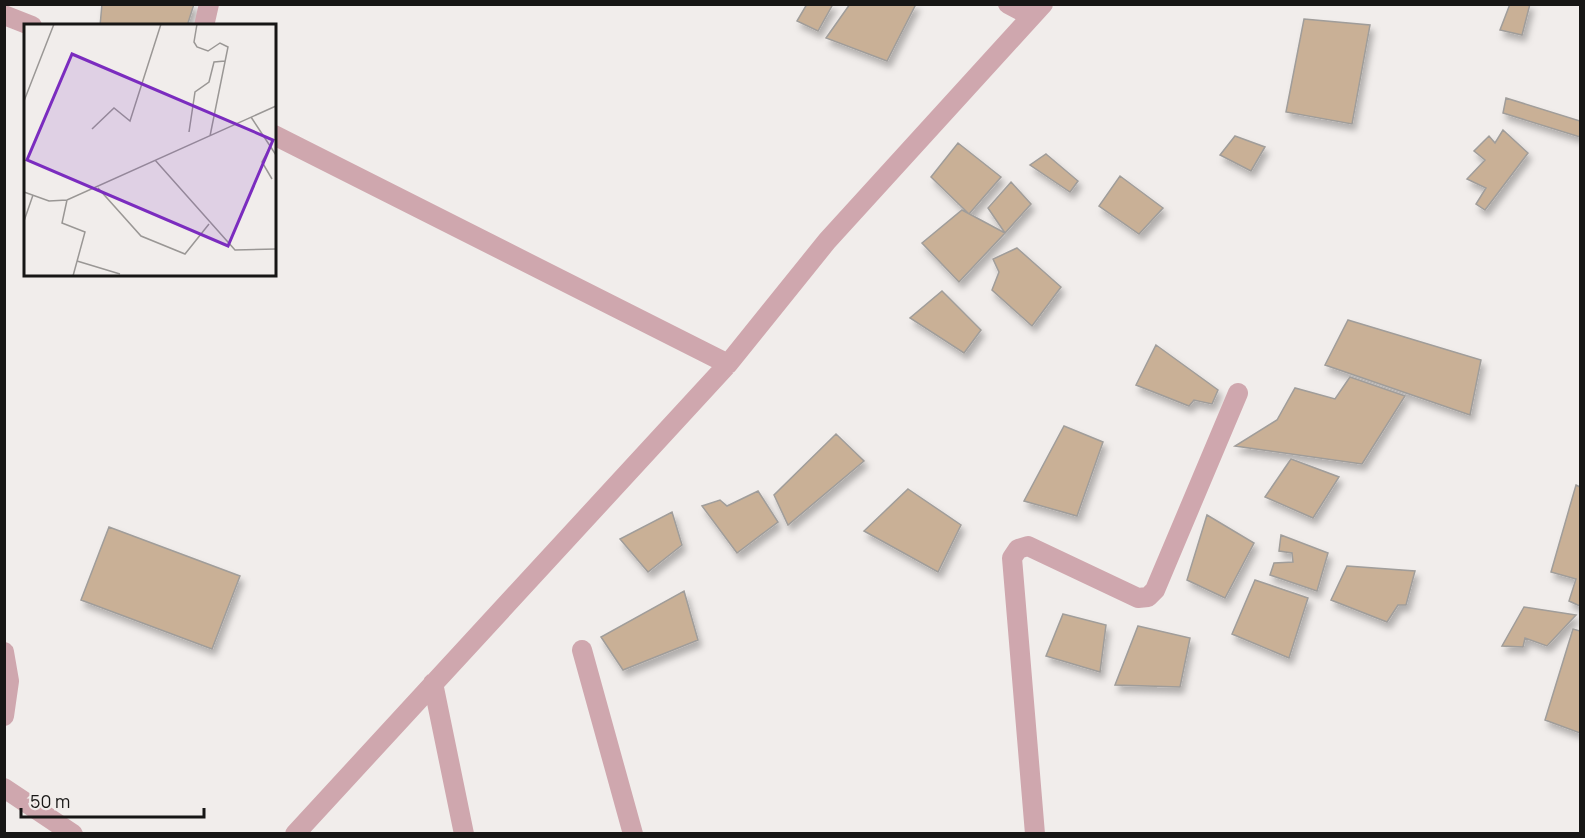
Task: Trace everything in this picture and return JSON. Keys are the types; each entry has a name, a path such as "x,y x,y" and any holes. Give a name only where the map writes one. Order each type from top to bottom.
{"street":[{"path":"204,24 209,4"},
{"path":"1008,4 1037,10"},
{"path":"295,834 728,364 827,240 1037,10"},
{"path":"4,15 27,24"},
{"path":"276,136 728,364"},
{"path":"1035,834 1012,558 1018,549 1028,546 1138,598 1148,597 1155,590 1238,393"},
{"path":"582,650 633,834"},
{"path":"4,652 9,681 4,716"},
{"path":"433,682 464,834"},
{"path":"4,788 73,834"}],"building":[{"path":"102,4 194,4 188,24 100,24"},
{"path":"807,4 833,4 818,31 797,21"},
{"path":"850,4 916,4 887,61 826,38"},
{"path":"1510,4 1530,4 1522,35 1500,30"},
{"path":"1304,19 1370,25 1352,124 1286,112"},
{"path":"1506,98 1580,121 1580,137 1503,113"},
{"path":"1503,130 1528,153 1485,210 1476,204 1486,188 1467,179 1485,160 1474,151 1489,136 1495,143"},
{"path":"1235,136 1265,147 1251,171 1220,155"},
{"path":"958,143 1001,177 969,214 931,177"},
{"path":"1046,154 1078,181 1070,192 1030,165"},
{"path":"1120,176 1163,208 1139,234 1099,206"},
{"path":"1011,182 1031,204 1005,233 988,208"},
{"path":"962,210 1005,233 959,282 922,243"},
{"path":"1017,248 1061,287 1032,326 992,290 999,272 993,259"},
{"path":"942,291 981,330 964,353 910,318"},
{"path":"1348,320 1481,360 1470,415 1325,365"},
{"path":"1156,345 1218,390 1212,404 1194,400 1189,406 1136,385"},
{"path":"1350,377 1405,396 1362,464 1235,446 1277,420 1295,388 1335,399"},
{"path":"1064,426 1103,442 1077,516 1024,501"},
{"path":"836,434 864,461 788,525 774,495"},
{"path":"1291,459 1339,477 1313,518 1265,497"},
{"path":"1576,485 1580,487 1580,606 1569,601 1576,579 1551,572"},
{"path":"908,489 961,525 938,572 864,531"},
{"path":"758,491 778,522 737,553 702,506 720,500 727,506"},
{"path":"672,512 682,545 648,572 620,539"},
{"path":"1207,515 1254,543 1225,598 1187,580"},
{"path":"109,527 240,576 212,649 81,600"},
{"path":"1281,535 1328,553 1317,591 1270,575 1274,563 1293,562 1292,553 1279,551"},
{"path":"1347,566 1415,571 1406,605 1398,605 1387,622 1331,600"},
{"path":"1255,580 1308,598 1289,658 1232,634"},
{"path":"684,591 698,640 623,670 601,637"},
{"path":"1524,607 1576,615 1547,646 1525,638 1523,647 1502,646"},
{"path":"1063,614 1106,625 1100,672 1046,656"},
{"path":"1138,626 1190,638 1180,687 1115,685"},
{"path":"1573,629 1580,631 1580,733 1545,720"}]}
